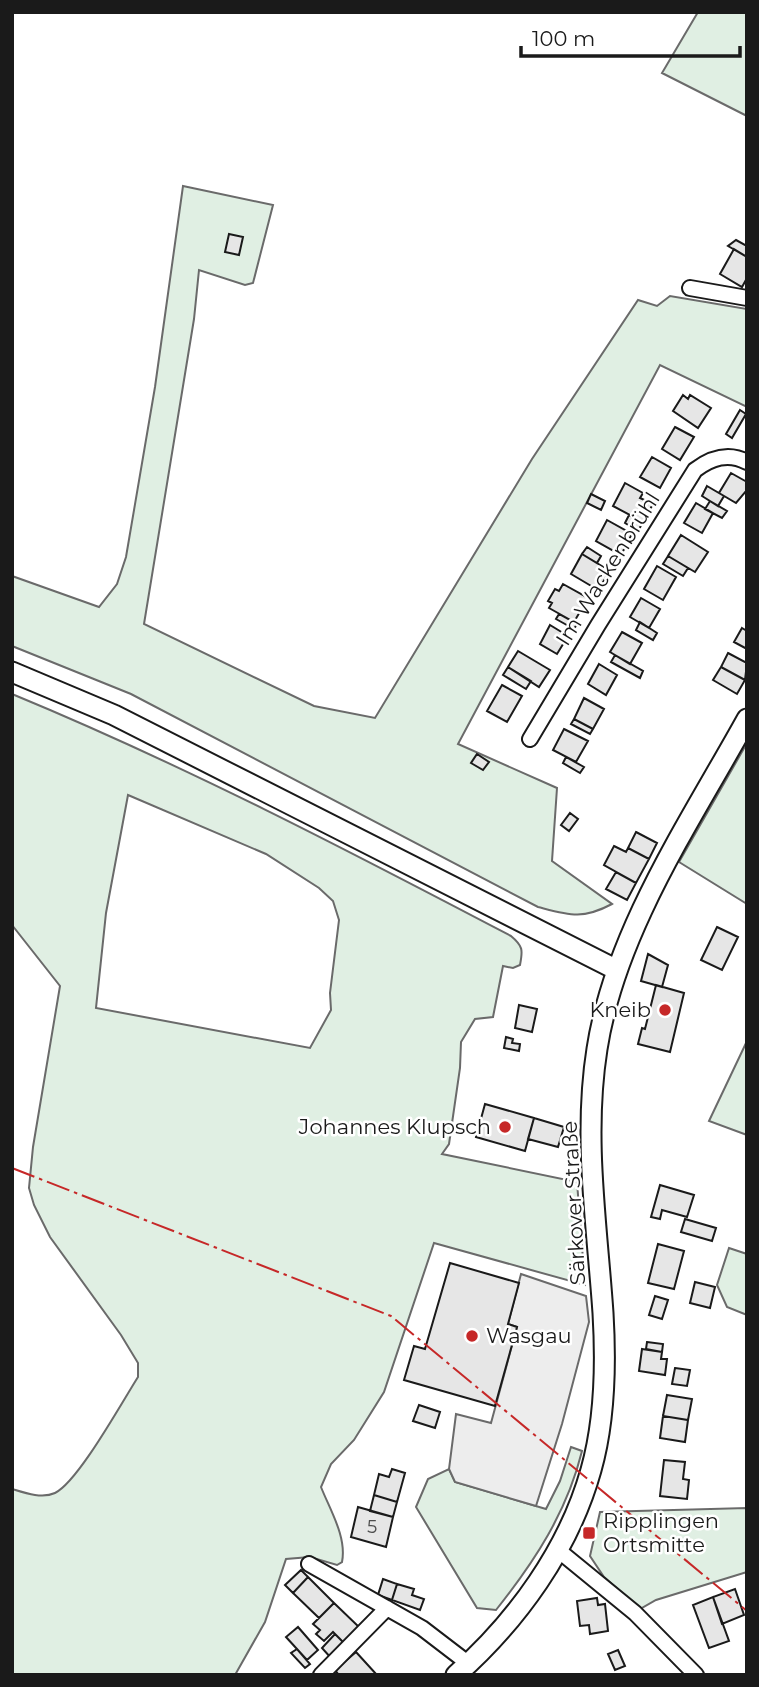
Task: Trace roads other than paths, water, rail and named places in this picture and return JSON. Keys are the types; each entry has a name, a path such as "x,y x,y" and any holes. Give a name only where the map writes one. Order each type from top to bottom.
{"main road":[{"path":"12,671 114,715 573,946 617,971"},
{"name":"Särkover Straße","path":"462,1669 507,1624 536,1586 558,1550 591,1470 599,1427 604,1367 603,1316 590,1148 597,1046 617,971 637,919 747,719"}],"street":[{"path":"690,288 747,298"},
{"name":"Im Wackenbrühl","path":"530,739 695,470 716,458 738,457 747,462"},
{"path":"558,1550 635,1613 695,1675"},
{"path":"309,1564 422,1628 462,1669"},
{"path":"321,1675 387,1608"}],"place":[{"name":"Kneib","path":"665,1010"},
{"name":"Johannes Klupsch","path":"505,1127"},
{"name":"Wasgau","path":"472,1336"},
{"name":"Ripplingen Ortsmitte","path":"589,1533"}]}
